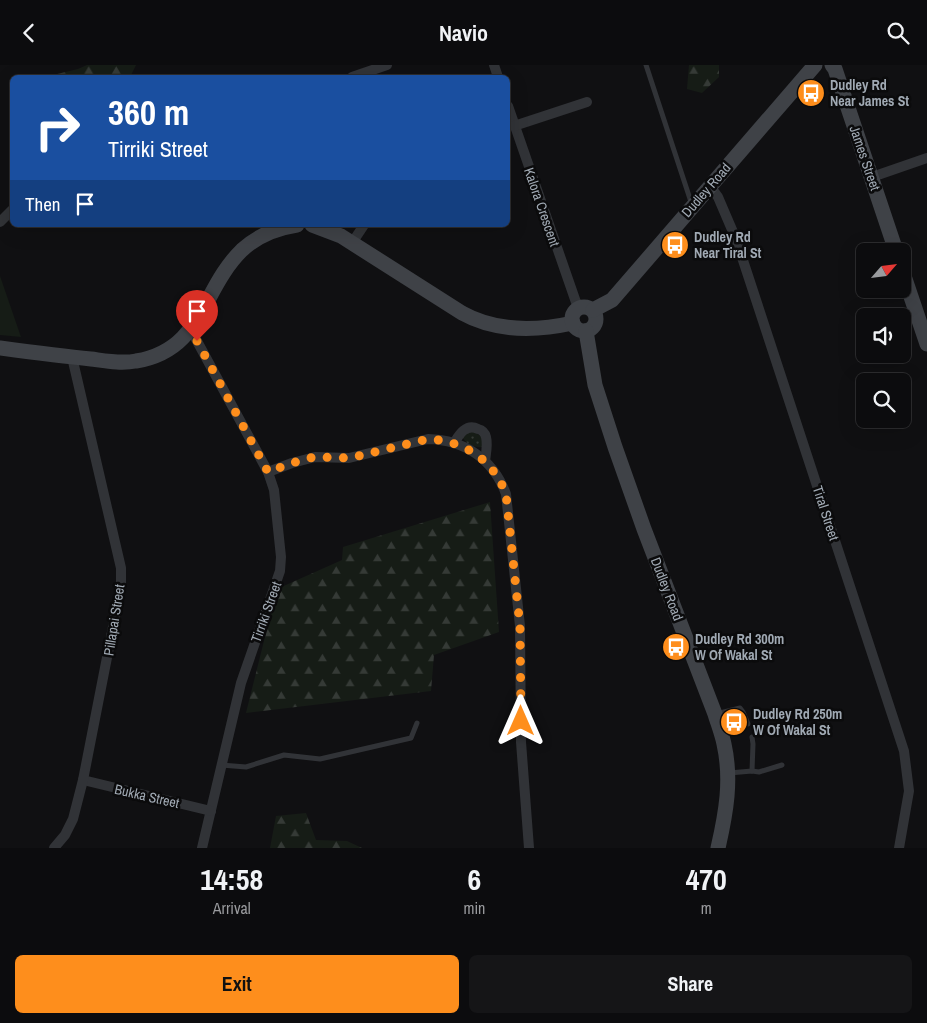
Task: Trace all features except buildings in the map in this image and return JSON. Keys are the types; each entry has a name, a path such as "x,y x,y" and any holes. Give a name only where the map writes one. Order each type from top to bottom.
{"main road":[{"name":"Dudley Road","path":"593,310 612,301 815,65"},
{"name":"James Street","path":"832,65 835,69 893,243"},
{"path":"0,348 119,362 145,359 165,353 191,330 225,272 243,249 270,232 284,227"},
{"path":"317,227 341,236 462,313 480,321 528,329 547,328 573,323"},
{"path":"911,297 927,344"},
{"path":"587,307 593,310 597,319 593,328 586,331 578,330 573,323 573,315 578,308 587,307"},
{"name":"Dudley Road","path":"586,331 595,385 615,447 644,529 715,714 724,744 728,773 726,812 718,848"}],"street":[{"path":"358,75 387,65"},
{"path":"514,125 587,102"},
{"name":"Kalora Crescent","path":"510,112 578,308"},
{"path":"872,177 927,158"},
{"name":"Tiral Street","path":"710,186 718,197 736,239 904,751 909,791 899,848"},
{"path":"0,222 10,212"},
{"path":"352,243 363,227"},
{"name":"Tirriki Street","path":"191,330 268,472 274,490 281,557 280,571 241,683 202,848"},
{"name":"Pillapai Street","path":"54,848 65,835 73,819 83,780 121,586 121,568 72,357"},
{"path":"454,443 462,431 470,427 478,429 485,435 486,439 484,461"},
{"path":"268,472 314,457 354,458 417,441 440,439 470,450 484,461 501,480 506,494 520,626 521,742 529,848"},
{"name":"Bukka Street","path":"83,780 211,811"}],"lane":[{"path":"646,65 692,206"},
{"path":"715,714 740,708 748,724"},
{"path":"221,765 246,767 284,755 320,759 411,738 417,723"},
{"path":"752,737 752,771"},
{"path":"728,773 759,772 782,765"}],"green space":[{"path":"87,65 136,65 131,75 53,75"},
{"path":"689,65 719,65 719,77 702,93 687,89"},
{"path":"0,276 21,337 0,335"},
{"path":"472,431 481,436 482,447 471,445 463,438"},
{"path":"490,502 499,632 434,655 431,691 246,713 277,589 342,560 343,547"},
{"path":"306,813 316,840 347,841 362,848 270,848 276,816"}],"place":[{"name":"Dudley Rd Near James St","path":"811,93"},
{"name":"Dudley Rd Near Tiral St","path":"675,245"},
{"name":"Dudley Rd 300m W Of Wakal St","path":"676,647"},
{"name":"Dudley Rd 250m W Of Wakal St","path":"734,722"}],"route":[{"path":"197,341 268,472 314,457 359,457 428,439 440,439 470,450 492,467 501,480 506,494 520,626 521,721"}]}
